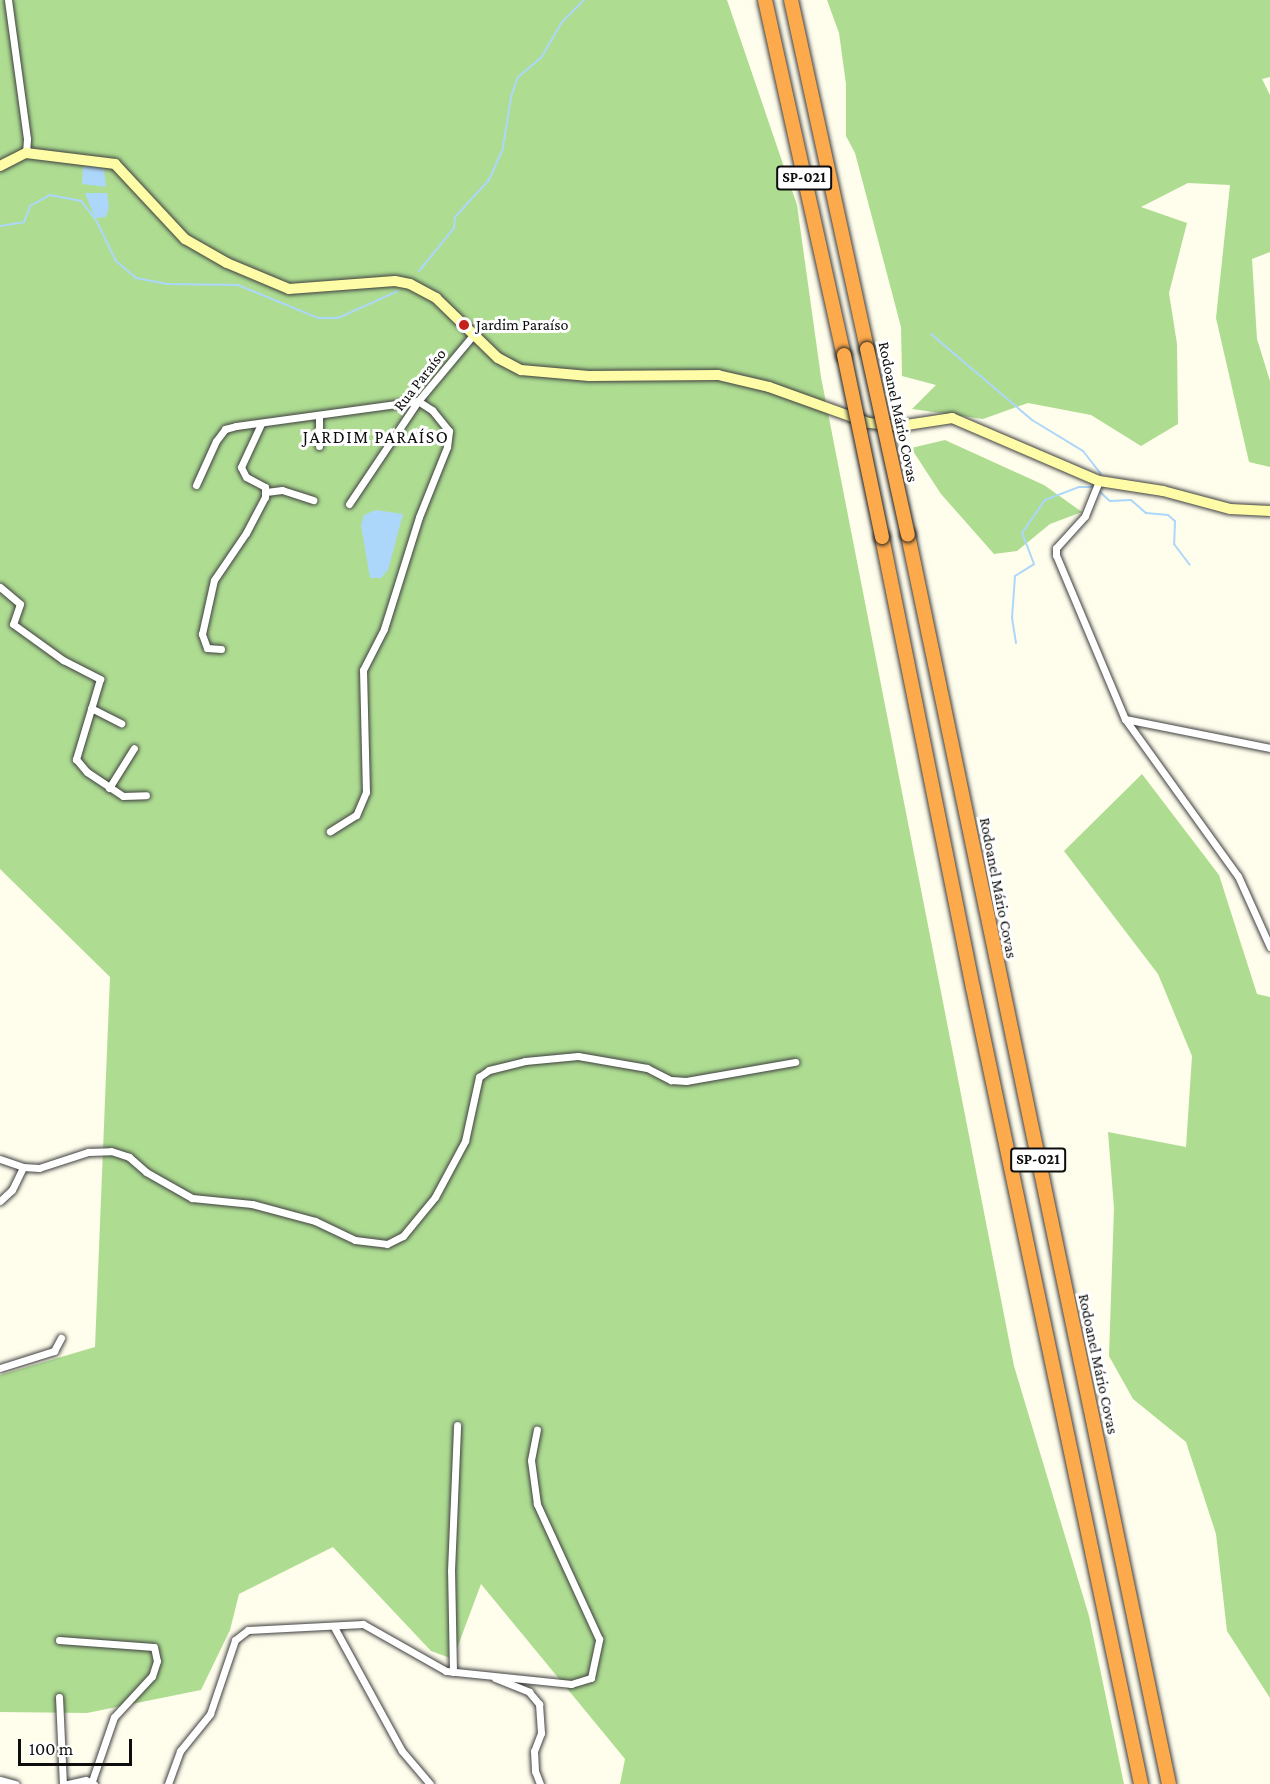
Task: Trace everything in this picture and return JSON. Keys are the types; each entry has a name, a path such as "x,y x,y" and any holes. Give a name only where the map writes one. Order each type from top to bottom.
{"highway":[{"name":"SP-021","path":"765,0 844,355 971,977 1141,1784"},
{"name":"Rodoanel Mário Covas","path":"791,0 908,535 1169,1784"}],"main road":[{"path":"0,166 26,153 115,164 192,244 271,283 310,290 403,282 436,298 498,358 521,370 589,376 718,375 770,387 869,423 900,426 944,418 967,422 1098,481 1163,491 1230,509 1270,511"}],"street":[{"path":"8,0 27,139 26,153"},
{"name":"Rua Paraíso","path":"349,504 418,401 474,334"},
{"path":"196,485 225,429 418,401 441,419 450,437 419,517 384,630 363,670 366,792 356,815 330,831"},
{"path":"319,416 319,446"},
{"path":"261,424 241,467 246,477 266,492 282,490 313,500"},
{"path":"1098,481 1084,516 1056,548 1056,555 1125,719 1238,876 1270,946"},
{"path":"221,649 211,650 202,640 211,588 218,571 246,533 266,492"},
{"path":"0,587 20,604 13,624 63,660 99,678 76,759 109,788 123,796 146,795"},
{"path":"91,708 121,723"},
{"path":"1125,719 1270,748"},
{"path":"109,788 134,748"},
{"path":"0,1159 23,1167 39,1168 88,1152 111,1150 129,1158 146,1172 192,1198 252,1204 315,1221 355,1240 387,1244 403,1236 435,1197 465,1142 479,1077 489,1070 536,1059 578,1056 647,1068 671,1080 686,1081 795,1062"},
{"path":"0,1200 12,1190 23,1167"},
{"path":"0,1368 54,1351 61,1338"},
{"path":"453,1672 451,1570 456,1425"},
{"path":"168,1784 180,1751 210,1714 235,1640 242,1634 363,1624 373,1627 433,1666 453,1672 492,1677 584,1682 591,1678 598,1654 599,1639 537,1504 531,1460 537,1430"},
{"path":"334,1627 402,1751 430,1784"},
{"path":"59,1640 154,1647 157,1661 152,1676 114,1717 93,1782 66,1784 59,1697"},
{"path":"492,1677 529,1692 539,1704 541,1733 535,1761 540,1784"},
{"path":"0,1780 15,1784"}],"green space":[{"path":"0,0 727,0 797,205 821,377 1014,1366 1089,1616 1124,1784 620,1784 625,1759 481,1584 453,1659 431,1651 333,1547 239,1594 230,1630 201,1690 87,1713 0,1712 0,1375 95,1347 110,977 0,869"},
{"path":"827,0 1270,0 1270,77 1262,79 1270,95 1270,252 1252,259 1257,339 1270,381 1270,467 1249,462 1216,318 1230,185 1188,183 1141,207 1187,223 1169,293 1177,344 1178,424 1141,446 1091,415 1028,403 983,419 912,409 936,385 902,376 901,327 855,153 846,136 846,84 839,33"},
{"path":"945,440 1044,485 1082,512 1050,524 1017,551 994,554 941,494 911,448"},
{"path":"1142,774 1219,875 1257,994 1270,997 1270,1698 1227,1631 1216,1534 1186,1442 1133,1399 1109,1356 1114,1208 1108,1132 1186,1147 1192,1056 1158,974 1064,851"}],"water":[{"path":"93,166 104,169 106,187 82,184 83,167"},
{"path":"85,193 107,193 109,207 106,217 95,218"},
{"path":"376,510 403,514 388,570 381,578 370,578 361,525 364,515"}],"waterway":[{"path":"419,271 454,228 455,217 489,180 503,148 511,97 518,77 541,58 562,22 584,0"},
{"path":"0,226 24,222 30,206 50,195 81,201 95,218 116,261 136,278 167,284 238,285 318,318 338,318 398,291"},
{"path":"931,334 1032,420 1083,451 1101,474"},
{"path":"1016,643 1012,618 1015,576 1034,564 1022,533 1045,500 1079,487 1093,487"},
{"path":"1098,490 1110,501 1131,500 1146,513 1168,515 1175,521 1174,544 1190,565"}],"place":[{"name":"Jardim Paraíso","path":"464,325"}],"district":[{"name":"JARDIM PARAÍSO","path":"376,437"}]}
